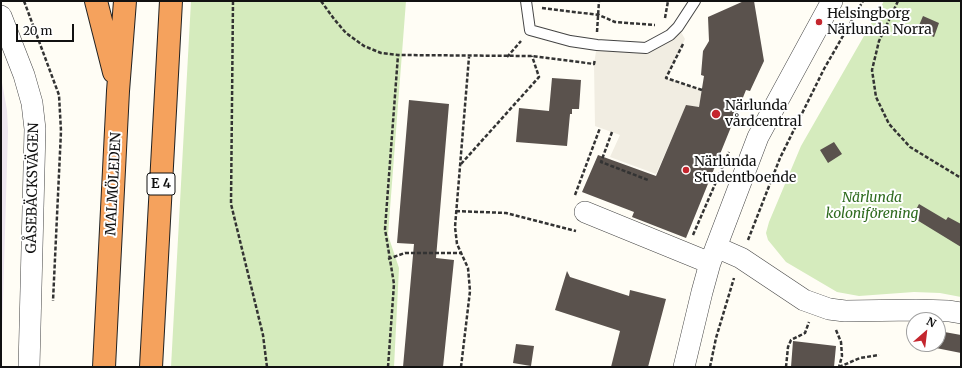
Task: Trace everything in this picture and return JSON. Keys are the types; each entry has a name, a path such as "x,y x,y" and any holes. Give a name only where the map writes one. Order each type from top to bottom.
{"highway":[{"path":"96,1 118,91"},
{"name":"MALMÖLEDEN","path":"104,367 118,91 125,1"},
{"name":"E 4","path":"151,367 171,1"}],"street":[{"path":"684,367 702,292 713,255 758,138 832,1"},
{"name":"GÅSEBÄCKSVÄGEN","path":"1,16 24,75 32,103 35,129 30,367"},
{"path":"585,212 713,255 741,258 784,288 804,300 821,306 845,311 916,310 961,313"}],"lane":[{"path":"526,4 530,30 570,41 596,45 646,48 662,40 678,27 695,1"}],"path":[{"path":"233,1 231,204 263,335 267,367"},
{"path":"321,1 346,33 364,46 381,52 398,55 469,57 507,58 532,56 594,64"},
{"path":"596,45 600,1"},
{"path":"665,20 668,1"},
{"path":"710,367 716,338 741,258 780,158 824,69 863,1"},
{"path":"898,1 879,41 872,70 876,96 889,124 910,147 961,178"},
{"path":"526,4 599,15 615,22 658,25"},
{"path":"678,27 685,39 666,78 702,90"},
{"path":"507,58 530,30"},
{"path":"388,367 394,284 388,259 385,229 398,55"},
{"path":"460,164 539,77 532,56"},
{"path":"461,367 462,348 470,291 468,268 457,244 455,227 469,57"},
{"path":"740,103 750,107"},
{"path":"585,212 571,206 600,128"},
{"path":"612,132 601,162 648,180"},
{"path":"456,211 506,213 557,228 580,232"},
{"path":"388,259 405,253 461,253"},
{"path":"821,306 840,342 842,356 839,367"},
{"path":"786,367 788,347 791,340 805,333 821,306"},
{"path":"839,367 860,358 879,355"}],"shaded area":[{"path":"678,27 685,39 666,78 702,90 699,107 686,106 656,174 610,157 620,135 595,126 594,64 597,45 646,48"},
{"path":"1,77 7,110 8,131 1,367"}],"green space":[{"path":"191,1 406,1 388,235 399,268 394,367 171,367"},
{"name":"Närlunda koloniförening","path":"884,1 961,1 961,297 940,293 914,292 859,296 837,292 786,262 768,240 766,233 769,222 801,146"}],"building":[{"path":"744,1 754,1 764,61 750,91 746,90 686,238 632,217 634,212 582,192 598,155 656,176 686,105 699,107 704,76 701,75 703,51 709,41 708,17"},
{"path":"923,16 939,23 934,37 917,30"},
{"path":"552,78 581,80 579,109 572,109 572,114 570,114 567,146 516,142 519,108 549,111"},
{"path":"409,100 449,104 436,258 454,260 443,367 403,367 414,244 397,243"},
{"path":"834,142 842,154 828,163 820,150"},
{"path":"919,204 946,220 948,217 961,224 961,247 912,217"},
{"path":"567,271 570,277 629,296 630,290 666,299 648,367 611,367 620,331 555,310"},
{"path":"946,332 961,335 961,353 946,350"},
{"path":"793,341 836,346 834,367 791,367"},
{"path":"516,344 534,346 531,366 513,363"}],"place":[{"name":"Helsingborg Närlunda Norra","path":"819,22"},
{"name":"Närlunda vårdcentral","path":"716,114"},
{"name":"Närlunda Studentboende","path":"686,170"}]}
